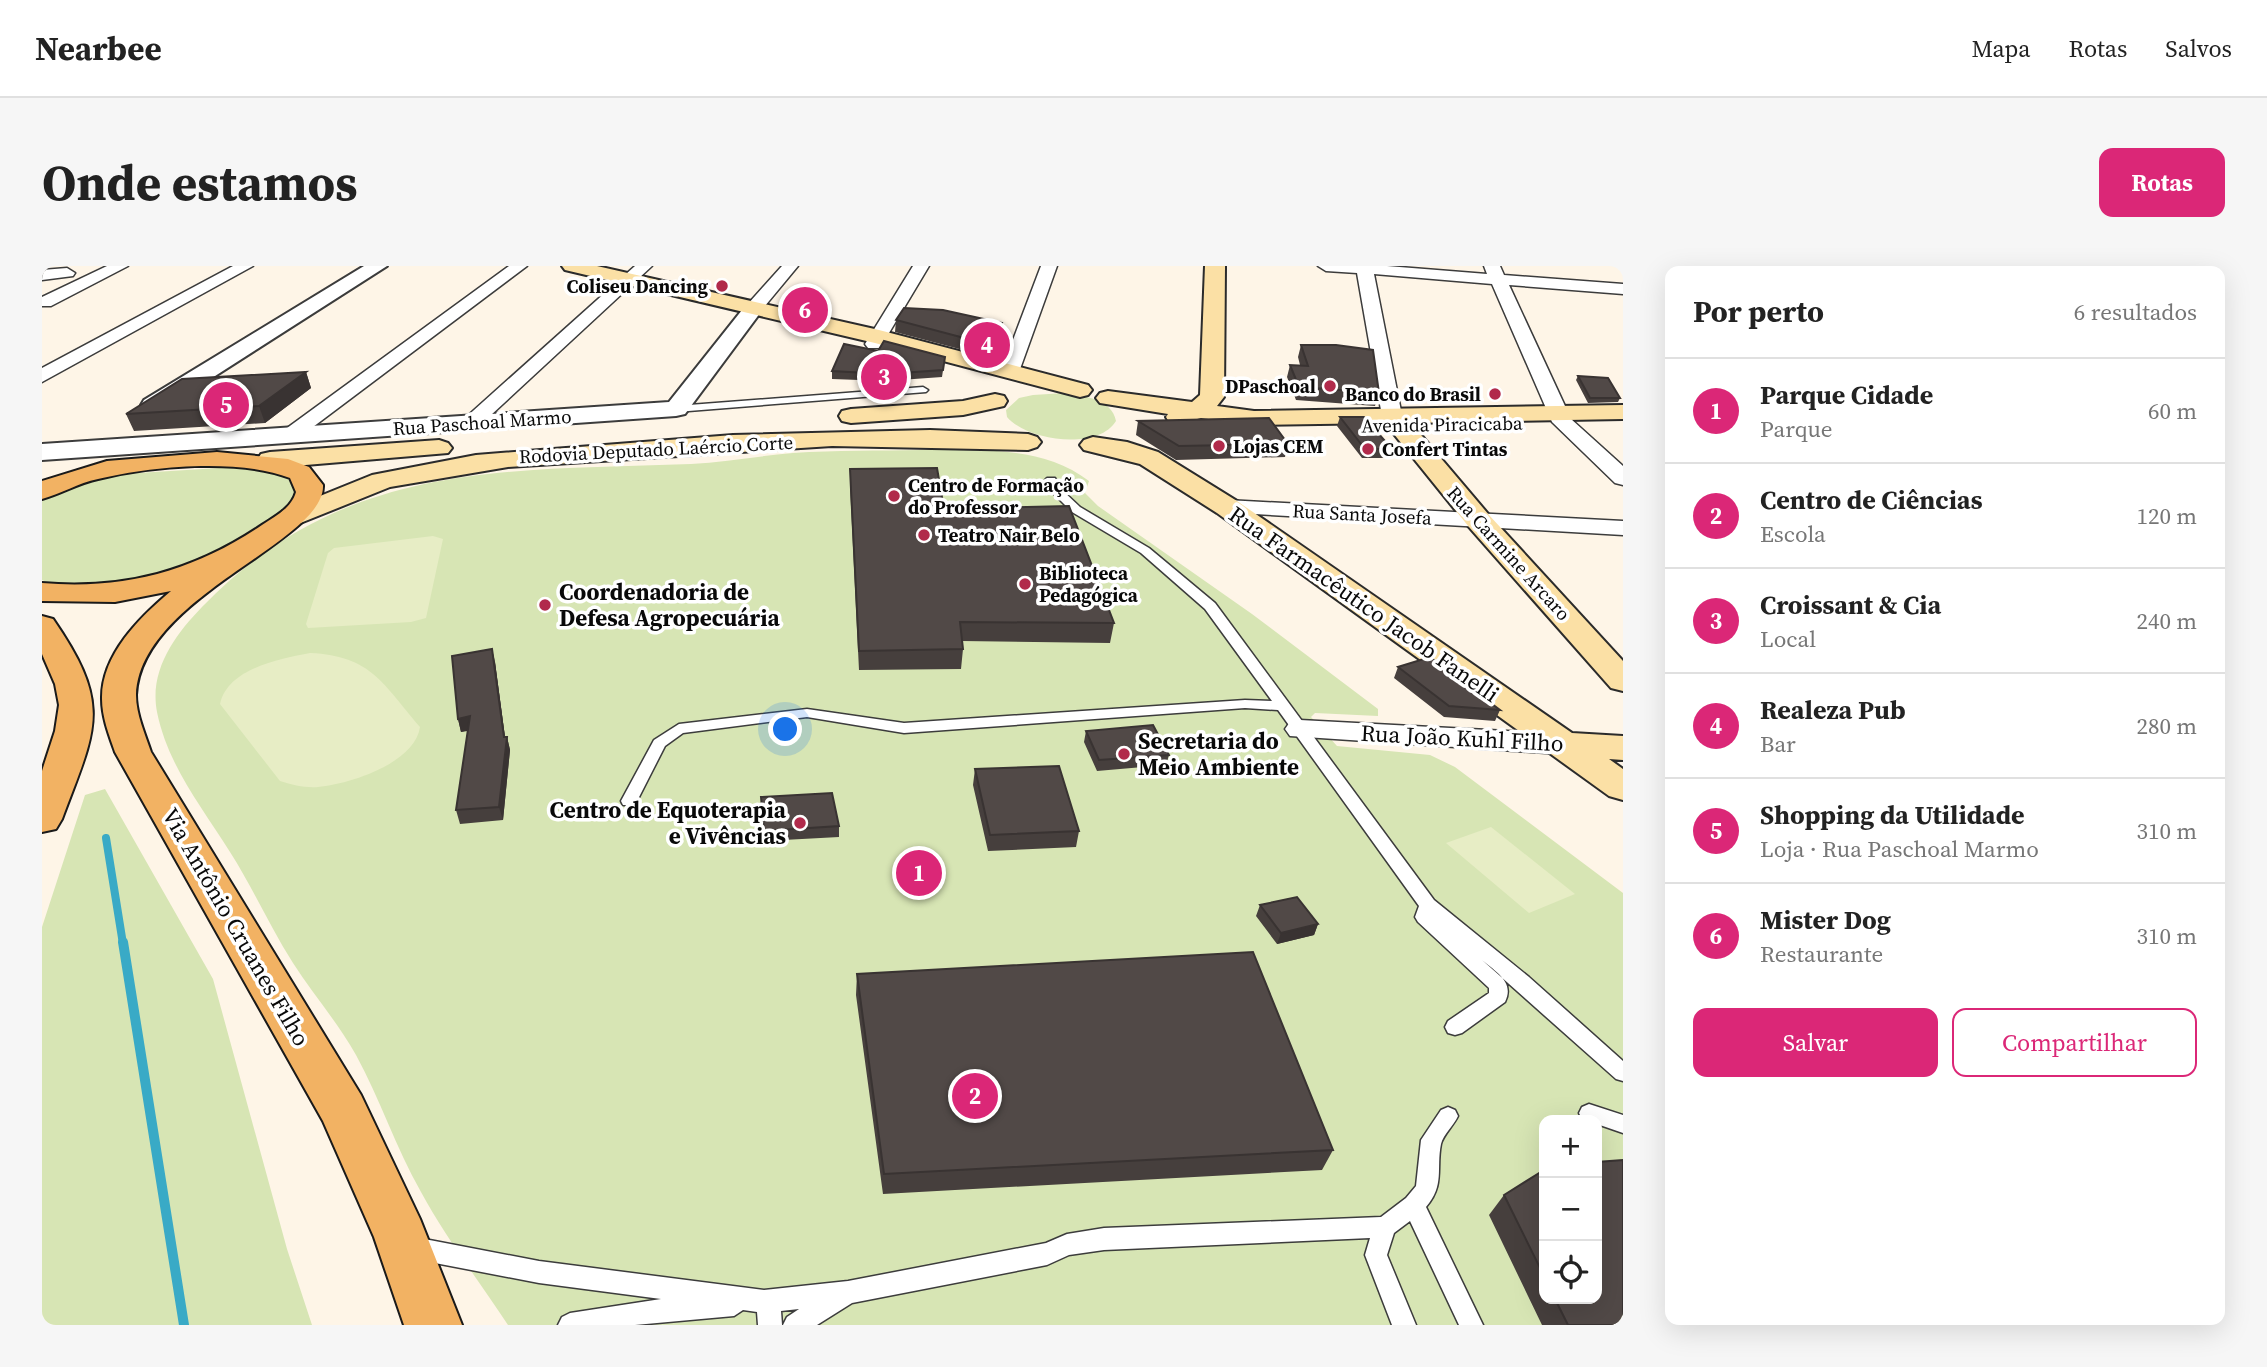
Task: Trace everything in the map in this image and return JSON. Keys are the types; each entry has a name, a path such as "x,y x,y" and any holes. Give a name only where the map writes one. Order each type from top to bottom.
{"main road":[{"path":"1192,335 1197,266"},
{"path":"1072,444 1212,397 1215,266"},
{"path":"564,268 632,277 750,313 1011,369 1080,390"},
{"path":"876,340 989,376 1001,398 989,409 990,418 997,427 1072,444 1127,431 1131,423 1129,414 1108,398"},
{"name":"Rodovia Deputado Laércio Corte","path":"270,460 963,408 1040,387 1080,390"},
{"name":"Avenida Piracicaba","path":"1080,390 1224,427 1560,417 1623,412"},
{"name":"Avenida Piracicaba","path":"1560,417 1623,422"},
{"name":"Rua Carmine Arcaro","path":"1394,421 1479,521 1623,681"},
{"path":"320,433 354,443 387,446 499,444"},
{"name":"Rodovia Deputado Laércio Corte","path":"293,517 379,482 434,468 505,458 794,441 977,438 1072,444"},
{"name":"Rua Farmacêutico Jacob Fanelli","path":"1072,444 1127,450 1149,458 1227,507 1623,788"},
{"path":"42,473 238,459 270,460 302,472 309,481 307,499 293,517 233,558 148,588 75,596 42,592"},
{"path":"42,491 106,469"},
{"name":"Via Antônio Cruanes Filho","path":"233,558 172,604 148,632 129,663 119,692 121,718 133,752 344,1110 405,1247 433,1325"},
{"path":"42,626 68,671 77,705 68,748 42,819"},
{"name":"Rua João Kuhl Filho","path":"1561,744 1623,748"}],"street":[{"path":"44,304 120,266"},
{"path":"42,376 245,266"},
{"path":"83,449 377,266"},
{"path":"290,435 519,266"},
{"path":"676,410 750,313 790,266"},
{"path":"876,340 921,266"},
{"path":"1011,369 1049,266"},
{"path":"1326,266 1496,273 1623,289"},
{"path":"1364,267 1394,421"},
{"path":"44,304 70,270"},
{"path":"42,275 70,270"},
{"path":"1496,273 1560,417 1623,478"},
{"path":"471,423 632,277"},
{"name":"Rua Paschoal Marmo","path":"42,452 676,410"},
{"name":"Rua Santa Josefa","path":"1227,507 1623,528"},
{"name":"Rua João Kuhl Filho","path":"1300,729 1561,744"}],"lane":[{"name":"Rua Paschoal Marmo","path":"676,410 923,390"},
{"path":"1051,480 1057,494 1136,545 1186,582 1210,606 1428,905 1586,1044 1623,1073"},
{"path":"629,801 659,744 679,729 746,719 807,713 904,728 1245,704 1281,706"},
{"path":"1428,905 1424,917 1499,986 1498,997 1455,1027"},
{"path":"1588,1113 1623,1124"},
{"path":"570,1325 687,1306 769,1313 848,1292 1046,1254 1067,1245 1104,1239 1385,1227 1414,1205 1426,1191 1430,1173 1431,1140 1448,1116"},
{"path":"1414,1205 1471,1325"},
{"path":"1385,1227 1376,1255 1404,1325"},
{"path":"405,1247 769,1313"},
{"path":"795,1325 848,1292"}],"green space":[{"path":"1065,393 1103,403 1116,421 1107,430 1094,436 1062,439 1030,432 1007,417 1006,410 1019,398"},
{"path":"987,450 1030,455 1070,469 1089,481 1085,493 1098,506 1252,614 1378,709 1378,716 1315,713 1311,717 1337,746 1430,755 1455,767 1623,893 1623,1325 508,1325 431,1209 412,1175 356,1055 293,963 178,768 162,732 157,712 157,682 161,668 166,654 182,629 202,607 256,559 312,524 370,499 429,483 491,474 691,464 809,452"},
{"path":"252,466 290,475 299,494 291,505 213,557 152,583 55,586 42,580 42,496 105,475"},
{"path":"433,536 443,539 426,618 411,622 308,628 306,624 328,553 334,548"},
{"path":"310,653 348,660 362,666 385,685 420,727 415,740 406,751 379,769 331,785 299,786 280,781 220,704 233,682 244,674 270,662"},
{"path":"105,789 213,979 287,1249 312,1325 42,1325 42,927 85,795"},
{"path":"1491,827 1575,894 1529,913 1446,843"}],"building":[{"path":"904,308 943,310 1002,323 996,342 968,339 896,320"},
{"path":"884,341 945,357 943,370 886,374 832,371 844,344 878,351"},
{"name":"DPaschoal","path":"1301,345 1336,345 1373,350 1379,393 1299,387 1290,365 1308,366"},
{"path":"306,372 259,406 126,414 182,379"},
{"path":"1578,376 1608,378 1620,398 1590,398"},
{"path":"1340,417 1364,417 1392,449 1365,449"},
{"path":"1269,418 1288,444 1179,446 1138,421"},
{"path":"937,468 944,509 1069,506 1114,623 960,622 963,649 859,651 850,469"},
{"path":"492,649 504,737 507,737 499,807 456,810 470,716 458,719 452,656"},
{"path":"1430,657 1500,710 1449,706 1398,667"},
{"path":"1153,725 1169,755 1099,760 1086,731"},
{"path":"1059,766 1079,831 990,835 975,769"},
{"name":"Centro de Equoterapia e Vivências","path":"832,793 839,826 764,831 761,797"},
{"path":"1297,897 1318,924 1281,933 1260,905"},
{"path":"1253,952 1333,1150 884,1174 857,974"},
{"path":"1623,1160 1623,1325 1568,1325 1558,1304 1602,1304 1602,1162"},
{"path":"1539,1173 1539,1266 1504,1195"}],"waterway":[{"path":"106,838 123,944"},
{"path":"123,942 184,1325"}],"place":[{"name":"Coliseu Dancing","path":"722,286"},
{"name":"Mister Dog","path":"805,310"},
{"name":"Realeza Pub","path":"987,345"},
{"name":"Croissant & Cia","path":"884,377"},
{"name":"DPaschoal","path":"1330,386"},
{"name":"Banco do Brasil","path":"1495,394"},
{"name":"Shopping da Utilidade","path":"226,405"},
{"name":"Lojas CEM","path":"1219,446"},
{"name":"Confert Tintas","path":"1368,449"},
{"name":"Centro de Formação do Professor","path":"894,496"},
{"name":"Teatro Nair Belo","path":"924,535"},
{"name":"Biblioteca Pedagógica","path":"1025,584"},
{"name":"Coordenadoria de Defesa Agropecuária","path":"545,605"},
{"name":"Secretaria do Meio Ambiente","path":"1124,754"},
{"name":"Centro de Equoterapia e Vivências","path":"800,823"},
{"name":"Parque Cidade","path":"919,873"},
{"name":"Centro de Ciências","path":"975,1096"}]}
